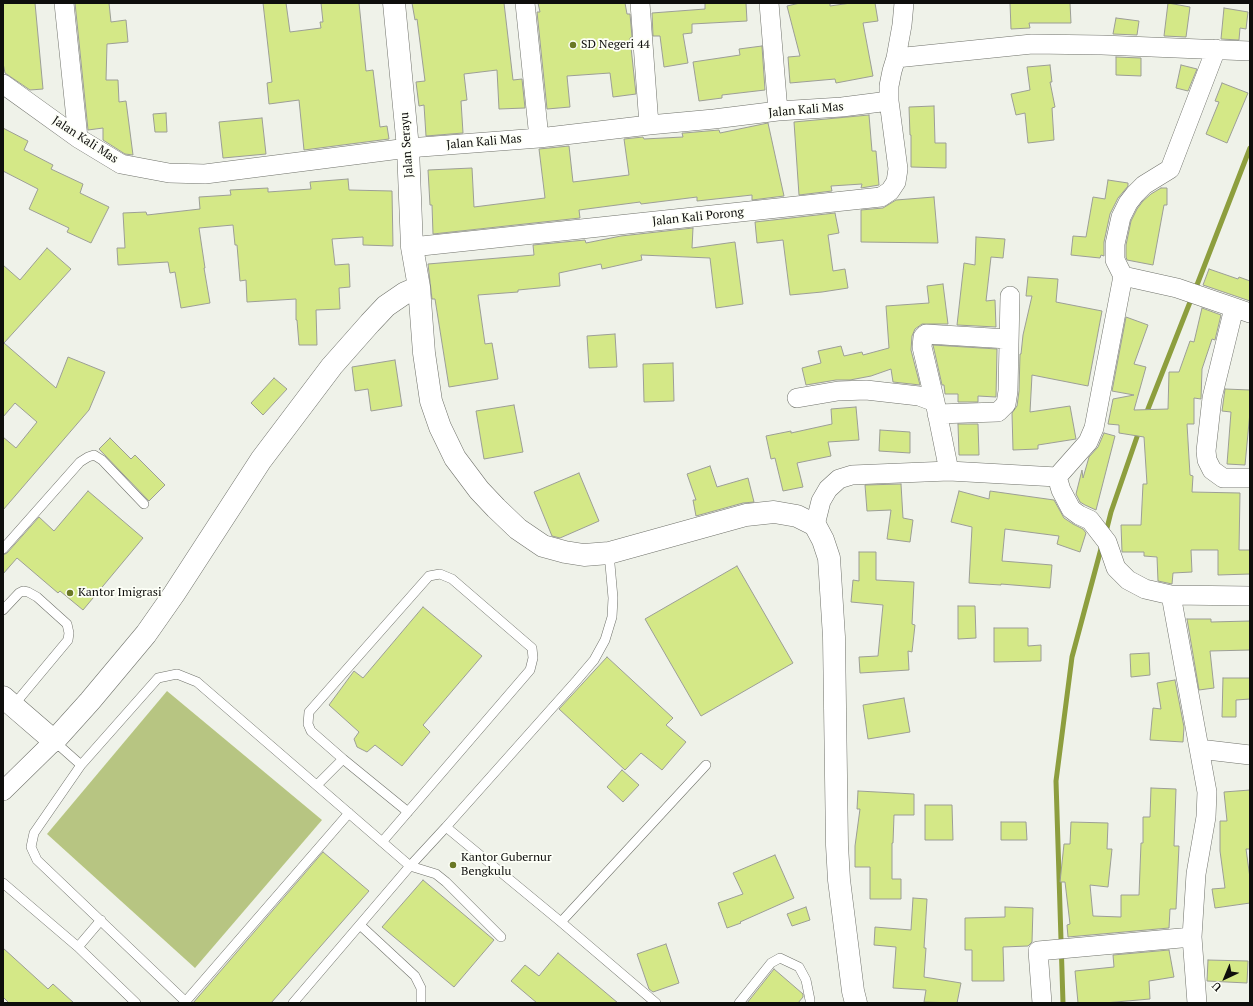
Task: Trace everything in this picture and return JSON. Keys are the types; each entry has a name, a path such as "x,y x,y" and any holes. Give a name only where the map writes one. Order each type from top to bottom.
{"street":[{"path":"64,3 78,138"},
{"name":"Jalan Serayu","path":"394,3 408,148 412,247 419,287 424,353 431,401 440,427 456,458 480,490 518,529 543,546 584,555 609,553 753,514 774,512 797,516 815,525"},
{"path":"525,3 539,138"},
{"path":"640,3 649,125"},
{"path":"769,3 778,111"},
{"path":"889,101 889,86 902,26 904,3"},
{"path":"896,58 1032,44 1102,45 1250,51"},
{"path":"1057,478 1088,442 1094,428 1123,276 1115,260 1115,244 1122,217 1135,194 1144,185 1170,169 1216,50"},
{"name":"Jalan Kali Mas","path":"3,84 78,138 121,164 169,173 198,174 408,148 539,138 778,111 842,107 889,101"},
{"name":"Jalan Kali Porong","path":"412,247 881,197 890,191 896,182 898,168 889,101"},
{"path":"1123,276 1177,288 1242,311 1212,398 1206,451 1207,460 1212,470 1223,478 1250,478"},
{"path":"3,791 54,741 90,701 146,634 174,594 260,460 332,366 386,306 419,287"},
{"path":"796,398 838,391 866,390 919,396 936,408 998,412 1006,404 1008,391 1010,296"},
{"path":"949,472 922,347 923,337 926,334 1008,340"},
{"path":"856,1003 853,991 839,880 837,845 834,637 829,558 823,540 815,525 821,501 828,489 839,479 852,475 949,472 1057,478"},
{"path":"1057,478 1071,510 1090,520 1107,542 1116,568 1128,580 1145,589 1171,595 1250,596"},
{"path":"1171,595 1207,792 1206,817 1196,874 1192,937 1197,1003"},
{"path":"8,701 54,741"},
{"path":"1199,749 1250,755"},
{"path":"1042,1003 1038,951 1192,937"}],"lane":[{"path":"3,549 80,462 94,455 102,460 144,504"},
{"path":"293,1003 410,866 578,680 594,660 605,640 612,617 609,553"},
{"path":"382,842 408,812 530,670 533,658 532,648 452,579 440,574 429,576 309,712 308,724 311,731 342,759 408,812"},
{"path":"3,610 19,593 23,591 28,592 37,597 67,624 69,633 68,640 8,701"},
{"path":"349,813 187,1002 37,860 31,847 34,833 81,766 158,678 176,674 197,682 318,785 410,866 436,874 446,882 501,937"},
{"path":"54,741 81,766"},
{"path":"318,785 342,759"},
{"path":"561,922 706,765"},
{"path":"446,827 656,1003"},
{"path":"3,883 78,947 136,1003"},
{"path":"78,947 101,920"},
{"path":"360,925 415,976 421,988 422,1003"},
{"path":"739,1003 771,963 780,958 799,967 806,980 810,1003"}],"green space":[{"path":"167,691 322,820 195,968 47,834"}],"building":[{"path":"3,3 35,3 43,89 30,90 5,73 3,63"},
{"path":"75,3 109,3 111,22 126,20 128,42 107,44 106,80 118,80 119,102 126,101 133,155 125,154 103,140 103,128 88,130"},
{"path":"263,3 286,3 290,32 321,28 320,22 323,22 321,3 359,3 366,71 373,70 380,127 387,126 389,139 304,150 299,100 269,104 267,83 272,82"},
{"path":"412,3 504,3 513,80 522,79 525,108 499,109 497,70 464,74 467,100 461,101 463,133 426,136 424,105 419,106 416,82 425,81 417,19 415,20"},
{"path":"538,3 625,3 627,14 630,14 632,37 630,38 636,94 613,97 610,73 567,76 570,107 547,109 537,12 540,12"},
{"path":"705,3 746,3 747,21 692,24 692,33 683,34 688,63 664,67 660,36 653,36 652,13 705,9"},
{"path":"800,3 830,3 830,6 851,3 875,3 878,21 863,23 873,76 836,83 835,79 790,83 788,57 800,56 787,6"},
{"path":"1010,3 1070,3 1071,23 1029,23 1030,28 1011,29"},
{"path":"1168,3 1190,7 1186,37 1164,36"},
{"path":"1224,8 1248,12 1246,29 1240,28 1239,40 1221,39"},
{"path":"1116,18 1139,21 1137,35 1113,34"},
{"path":"762,46 765,90 722,95 722,98 699,101 693,62 740,55 739,49"},
{"path":"1116,57 1141,58 1141,76 1116,75"},
{"path":"1050,65 1052,82 1050,82 1055,107 1052,108 1054,140 1028,143 1025,113 1016,115 1011,94 1030,90 1027,67"},
{"path":"1181,65 1197,69 1188,91 1176,88"},
{"path":"1222,83 1248,93 1227,143 1206,134 1219,102 1215,101"},
{"path":"934,106 935,143 946,143 946,168 911,167 909,107"},
{"path":"166,113 167,132 155,132 153,114"},
{"path":"869,115 872,151 876,151 879,185 861,188 862,184 831,186 832,191 799,195 794,122"},
{"path":"262,118 266,154 223,158 219,122"},
{"path":"768,123 784,196 752,200 752,195 697,201 697,197 641,204 640,202 579,210 580,218 433,234 432,205 430,205 428,170 472,168 474,207 545,198 539,149 569,146 573,182 629,175 624,139 643,137 644,139 683,137 682,133 719,130 720,133"},
{"path":"3,128 28,141 24,150 53,165 51,169 83,184 80,193 109,207 91,243 67,232 69,228 29,209 38,189 3,171"},
{"path":"348,179 349,190 392,191 393,246 363,245 363,237 332,239 335,265 349,264 350,287 339,288 340,309 316,310 317,345 299,345 296,320 296,299 247,302 246,280 240,281 237,245 235,245 233,225 199,228 210,303 181,308 175,272 170,273 168,262 118,265 117,248 125,248 123,213 146,212 147,215 200,209 199,197 231,195 230,190 268,188 268,192 311,189 310,182"},
{"path":"1108,180 1128,183 1128,186 1118,198 1110,214 1104,242 1104,256 1101,255 1100,258 1071,255 1073,236 1086,237 1093,197 1105,199"},
{"path":"1161,188 1167,188 1167,205 1164,205 1153,265 1127,260 1126,245 1131,221 1143,201"},
{"path":"934,197 938,243 861,242 861,210 883,208 896,200"},
{"path":"835,213 839,233 828,235 833,271 845,269 848,288 790,295 783,240 757,243 755,222"},
{"path":"693,228 692,248 735,242 743,304 716,308 710,258 641,255 642,260 602,269 601,264 559,273 560,286 518,290 518,292 478,295 485,344 492,343 498,379 449,387 435,299 432,299 428,264 534,255 533,245 585,240 586,243 621,236"},
{"path":"976,237 1005,239 1003,258 991,257 986,301 995,300 996,327 957,325 964,263 975,265"},
{"path":"47,248 71,269 4,343 56,388 68,357 105,372 89,410 3,510 3,437 16,448 37,422 15,403 3,417 3,265 20,280"},
{"path":"1209,269 1238,279 1239,277 1250,281 1250,301 1203,285"},
{"path":"1028,277 1058,279 1056,302 1102,311 1088,386 1032,375 1030,412 1070,406 1076,439 1038,445 1038,449 1013,450 1012,413 1017,406 1020,354 1032,296 1026,296"},
{"path":"943,284 948,324 922,324 915,329 912,336 911,350 920,385 893,382 891,369 871,376 850,380 836,380 806,385 802,368 821,363 818,351 841,346 844,356 862,352 863,355 889,348 886,306 929,303 927,286"},
{"path":"1202,308 1221,315 1215,340 1212,339 1202,369 1201,399 1194,398 1194,424 1187,424 1190,475 1193,476 1192,492 1240,493 1239,550 1250,550 1250,574 1218,575 1218,550 1191,550 1192,572 1173,573 1172,584 1158,581 1157,557 1144,556 1144,552 1122,552 1121,525 1141,525 1143,484 1147,484 1144,437 1119,433 1119,425 1108,424 1113,399 1134,395 1112,391 1126,317 1148,325 1134,364 1146,367 1134,410 1168,409 1169,372 1179,372 1190,341 1194,342"},
{"path":"615,334 617,367 589,368 587,336"},
{"path":"933,345 997,349 996,397 978,396 978,402 958,402 958,394 945,394"},
{"path":"395,360 402,406 371,411 368,389 355,391 352,367"},
{"path":"673,363 674,401 644,402 643,364"},
{"path":"274,378 287,389 263,415 251,403"},
{"path":"1225,389 1250,390 1250,412 1245,465 1227,464 1231,412 1222,411"},
{"path":"514,405 523,452 484,459 476,411"},
{"path":"856,407 859,440 828,442 831,456 797,463 803,487 783,491 775,458 771,459 766,436 791,431 791,433 832,424 831,409"},
{"path":"958,424 978,424 979,455 959,455"},
{"path":"880,430 910,432 910,453 879,451"},
{"path":"1104,433 1115,436 1096,510 1080,502 1076,494 1082,470 1083,478 1089,457 1098,447"},
{"path":"110,438 131,459 135,455 165,485 149,501 99,449"},
{"path":"710,466 717,487 748,478 754,502 743,503 696,516 693,500 696,500 687,474"},
{"path":"579,473 599,521 560,538 552,536 534,492"},
{"path":"901,484 903,518 913,520 910,542 887,539 891,510 867,511 865,485"},
{"path":"88,491 143,538 83,610 60,591 58,593 17,558 3,574 3,555 7,553 39,517 54,531"},
{"path":"959,491 989,499 990,491 1054,500 1064,518 1083,529 1086,533 1080,552 1057,544 1059,536 1005,529 1002,561 1052,565 1050,588 969,583 972,527 951,522"},
{"path":"859,552 876,552 876,580 914,582 912,624 915,625 912,652 908,651 909,670 860,673 859,657 878,656 883,605 851,602 853,580 859,581"},
{"path":"737,566 793,663 701,716 645,619"},
{"path":"958,606 975,606 976,638 958,639"},
{"path":"423,607 482,656 423,725 430,732 402,766 375,745 367,752 357,747 354,739 359,732 329,705 354,671 363,678"},
{"path":"1187,619 1211,619 1211,622 1250,621 1250,650 1210,651 1214,688 1199,690"},
{"path":"994,628 1028,628 1028,646 1041,645 1041,661 994,662"},
{"path":"1149,653 1150,675 1131,677 1130,654"},
{"path":"607,657 673,718 666,725 686,742 662,770 641,753 625,770 559,709"},
{"path":"1223,678 1250,678 1250,699 1236,700 1236,717 1222,717"},
{"path":"1175,680 1184,727 1183,742 1150,740 1153,708 1161,709 1157,683"},
{"path":"904,698 910,732 868,739 863,705"},
{"path":"622,770 639,785 623,802 607,787"},
{"path":"1151,788 1176,789 1174,846 1179,846 1176,909 1170,909 1169,928 1068,937 1067,925 1070,924 1065,882 1060,882 1064,844 1070,844 1071,822 1108,823 1107,849 1112,849 1108,887 1090,885 1093,916 1121,917 1121,895 1139,895 1141,843 1143,843 1143,817 1150,817"},
{"path":"1250,790 1250,849 1246,849 1250,878 1250,903 1215,908 1212,889 1225,888 1220,851 1220,821 1227,821 1224,792"},
{"path":"858,791 914,794 914,815 894,815 892,879 901,879 901,899 870,899 870,867 855,867 855,846 860,809 857,809"},
{"path":"925,805 952,805 953,840 925,840"},
{"path":"1001,822 1026,822 1027,840 1001,840"},
{"path":"323,852 369,891 271,1003 193,1003"},
{"path":"775,855 794,898 727,928 718,903 743,894 733,873"},
{"path":"423,880 494,940 454,987 382,927"},
{"path":"913,898 927,899 924,977 961,983 957,1003 924,1002 926,990 893,988 896,947 874,945 875,927 911,930"},
{"path":"806,907 810,920 792,926 787,914"},
{"path":"1005,907 1033,908 1032,942 1028,946 1003,947 1004,981 972,981 972,950 965,950 965,918 1005,917"},
{"path":"666,944 679,983 653,992 649,989 637,954"},
{"path":"3,948 48,989 53,984 74,1003 9,1003 3,997"},
{"path":"1169,950 1174,977 1149,981 1150,999 1104,1003 1078,1003 1075,971 1114,967 1113,955"},
{"path":"558,953 618,1003 537,1003 511,981 525,965 539,976"},
{"path":"1208,960 1248,961 1247,983 1207,981"},
{"path":"774,969 803,994 803,997 798,1003 747,1003"}],"waterway":[{"path":"1195,290 1250,148"},
{"path":"1146,414 1192,297"},
{"path":"1106,532 1111,512 1139,431"},
{"path":"1063,1003 1056,781 1072,657 1102,545"}],"place":[{"name":"SD Negeri 44","path":"573,45"},
{"name":"Kantor Imigrasi","path":"70,593"},
{"name":"Kantor Gubernur Bengkulu","path":"453,865"}]}
